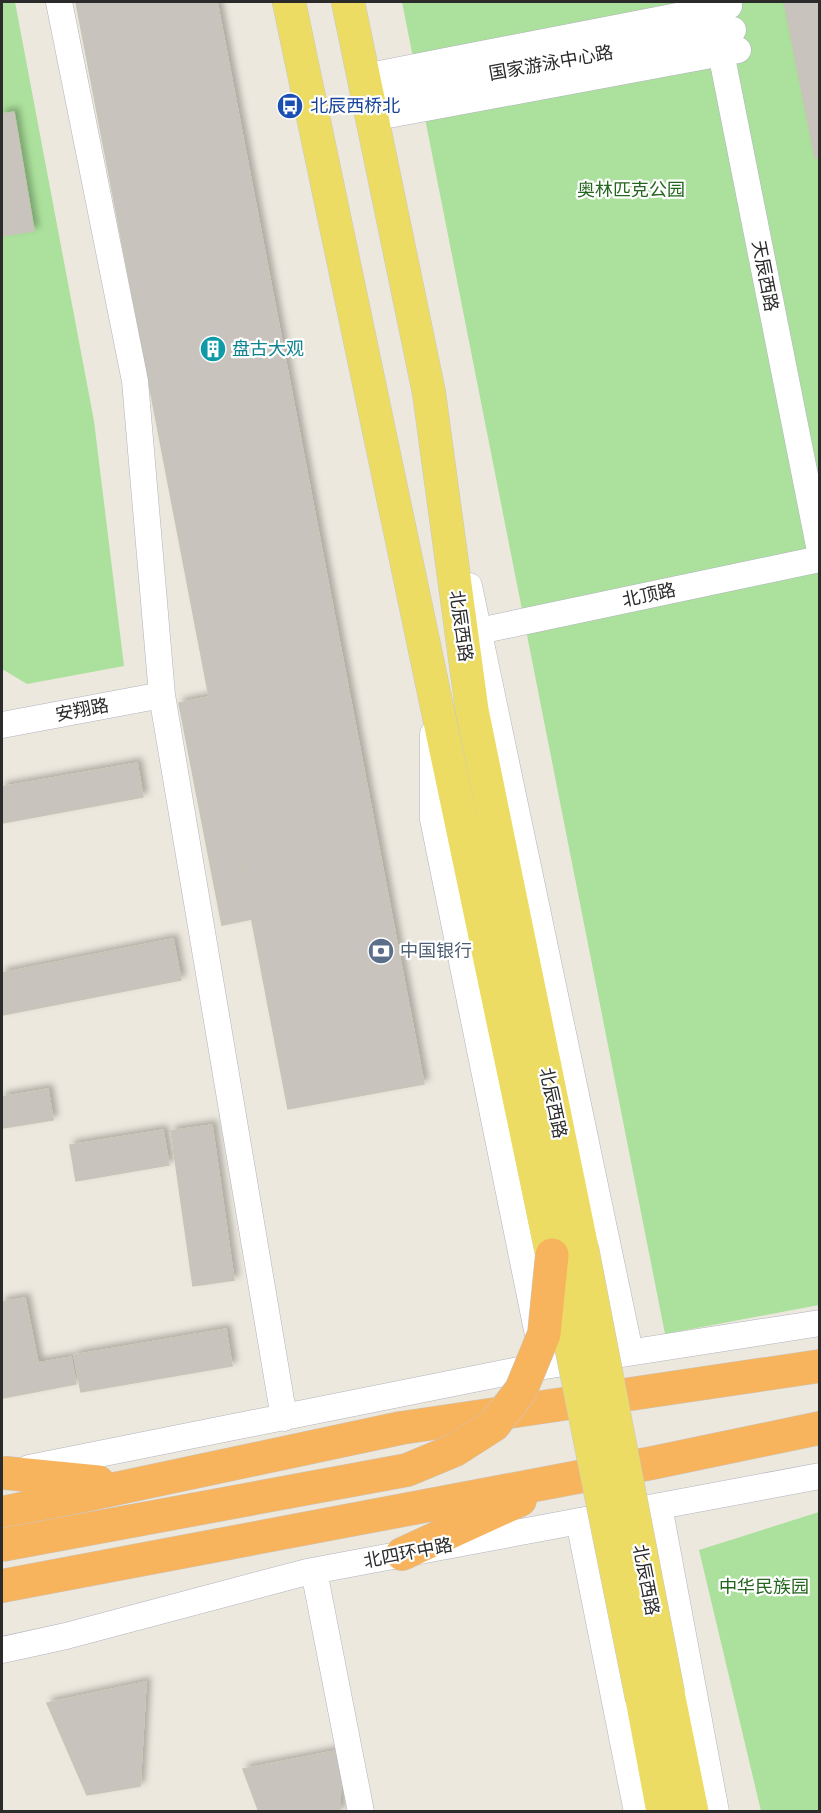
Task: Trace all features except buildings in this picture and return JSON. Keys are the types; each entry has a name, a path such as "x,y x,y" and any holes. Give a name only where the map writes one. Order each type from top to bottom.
{"highway":[{"path":"2,1545 407,1470 454,1450 494,1425 521,1390 543,1334 567,1252"},
{"path":"2,1513 401,1428 819,1366"},
{"path":"2,1586 571,1478 819,1428"},
{"path":"4,1473 130,1486"},
{"path":"402,1554 571,1478"}],"main road":[{"name":"北辰西路","path":"289,2 434,692 567,1252"},
{"name":"北辰西路","path":"348,2 429,393 472,710 567,1252 655,1696 692,1812"},
{"name":"北辰西路","path":"655,1696 663,1812"}],"street":[{"path":"59,2 135,381 162,694 284,1418"},
{"path":"368,97 724,23"},
{"path":"368,97 724,23"},
{"name":"天辰西路","path":"724,23 819,466"},
{"name":"天辰西路","path":"724,23 819,550"},
{"name":"北辰西路","path":"429,393 630,1352"},
{"name":"北顶路","path":"479,631 819,559"},
{"name":"北辰西路","path":"434,692 433,819 544,1366"},
{"name":"安翔路","path":"2,725 162,694"},
{"path":"4,1473 544,1366 819,1323"},
{"name":"北四环中路","path":"2,1650 66,1636 314,1570 819,1476"},
{"name":"北辰西路","path":"658,1506 716,1812"},
{"path":"579,1521 637,1812"},
{"path":"314,1570 361,1812"},
{"path":"597,1611 675,1595"}],"green space":[{"path":"2,2 15,2 94,421 124,666 27,684 2,669"},
{"name":"奥林匹克公园","path":"402,2 819,2 819,1305 665,1334"},
{"name":"中华民族园","path":"819,1512 819,1811 761,1811 699,1550"}],"place":[{"name":"北辰西桥北","path":"290,106"},
{"name":"盘古大观","path":"213,349"},
{"name":"中国银行","path":"381,951"}]}
